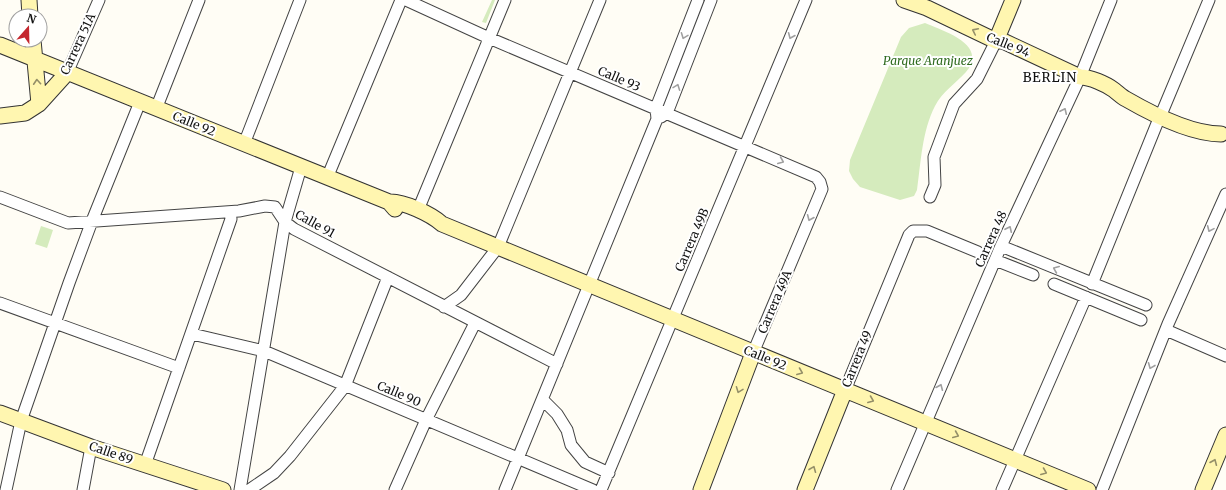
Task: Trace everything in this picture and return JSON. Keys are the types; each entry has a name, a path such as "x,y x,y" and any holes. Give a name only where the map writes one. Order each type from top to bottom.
{"street":[{"name":"Carrera 51A","path":"0,116 26,113 39,104 67,73 99,0"},
{"path":"156,108 199,0"},
{"path":"244,144 300,0"},
{"path":"327,178 401,0"},
{"name":"Calle 93","path":"406,0 489,38 571,72 660,113 745,146 811,174 820,182"},
{"path":"418,210 504,0"},
{"path":"444,307 461,295 498,247 600,0"},
{"path":"660,113 698,0"},
{"path":"505,490 660,113 711,0"},
{"name":"Carrera 49B","path":"601,490 806,0"},
{"name":"Calle 94","path":"905,0 928,8 996,42 1003,41 1080,77 1086,77 1113,89 1125,99 1162,113 1206,134 1223,136"},
{"path":"930,197 935,185 934,157 954,104 977,79 996,42 1013,0"},
{"name":"Carrera 48","path":"897,490 1001,246 1080,77 1111,0"},
{"path":"1092,284 1209,0"},
{"name":"Calle 92","path":"0,45 388,202 400,211 432,224 442,224"},
{"path":"34,48 39,104"},
{"path":"53,89 74,81 86,80"},
{"path":"6,490 21,420 92,221 140,102"},
{"path":"240,490 285,222 301,167"},
{"name":"Carrera 49A","path":"701,490 753,353 822,189 820,182"},
{"path":"1102,490 1166,330 1226,194"},
{"name":"Calle 91","path":"0,197 68,223 230,212 265,206 275,207 285,222 294,229 474,323 557,364"},
{"name":"Calle 92","path":"388,202 396,201 418,210 434,217 442,224 1088,490"},
{"path":"145,464 192,334 230,219 230,212"},
{"name":"Carrera 49","path":"805,490 903,247 913,231 927,231 978,252"},
{"path":"1001,246 1146,305"},
{"path":"995,260 1033,275"},
{"path":"249,490 274,473 290,456 345,386 388,277"},
{"path":"1054,284 1141,320"},
{"path":"1002,490 1086,297"},
{"path":"0,302 179,368"},
{"path":"395,490 426,420 474,323"},
{"path":"1166,330 1226,356"},
{"name":"Calle 90","path":"192,334 264,351 593,490"},
{"path":"543,400 557,414 567,430 571,445 585,462 609,473"},
{"name":"Calle 89","path":"0,413 91,447 223,490"},
{"path":"1203,490 1226,435"},
{"path":"82,490 91,447"}],"green space":[{"path":"492,0 495,0 486,23 482,22"},
{"name":"Parque Aranjuez","path":"925,23 961,40 968,46 972,54 972,62 966,72 945,92 935,106 927,126 917,190 914,196 900,200 860,187 853,179 849,171 850,160 901,37 909,28"},
{"path":"41,226 53,230 47,248 35,244"}],"district":[{"name":"BERLIN","path":"1050,77"}]}
